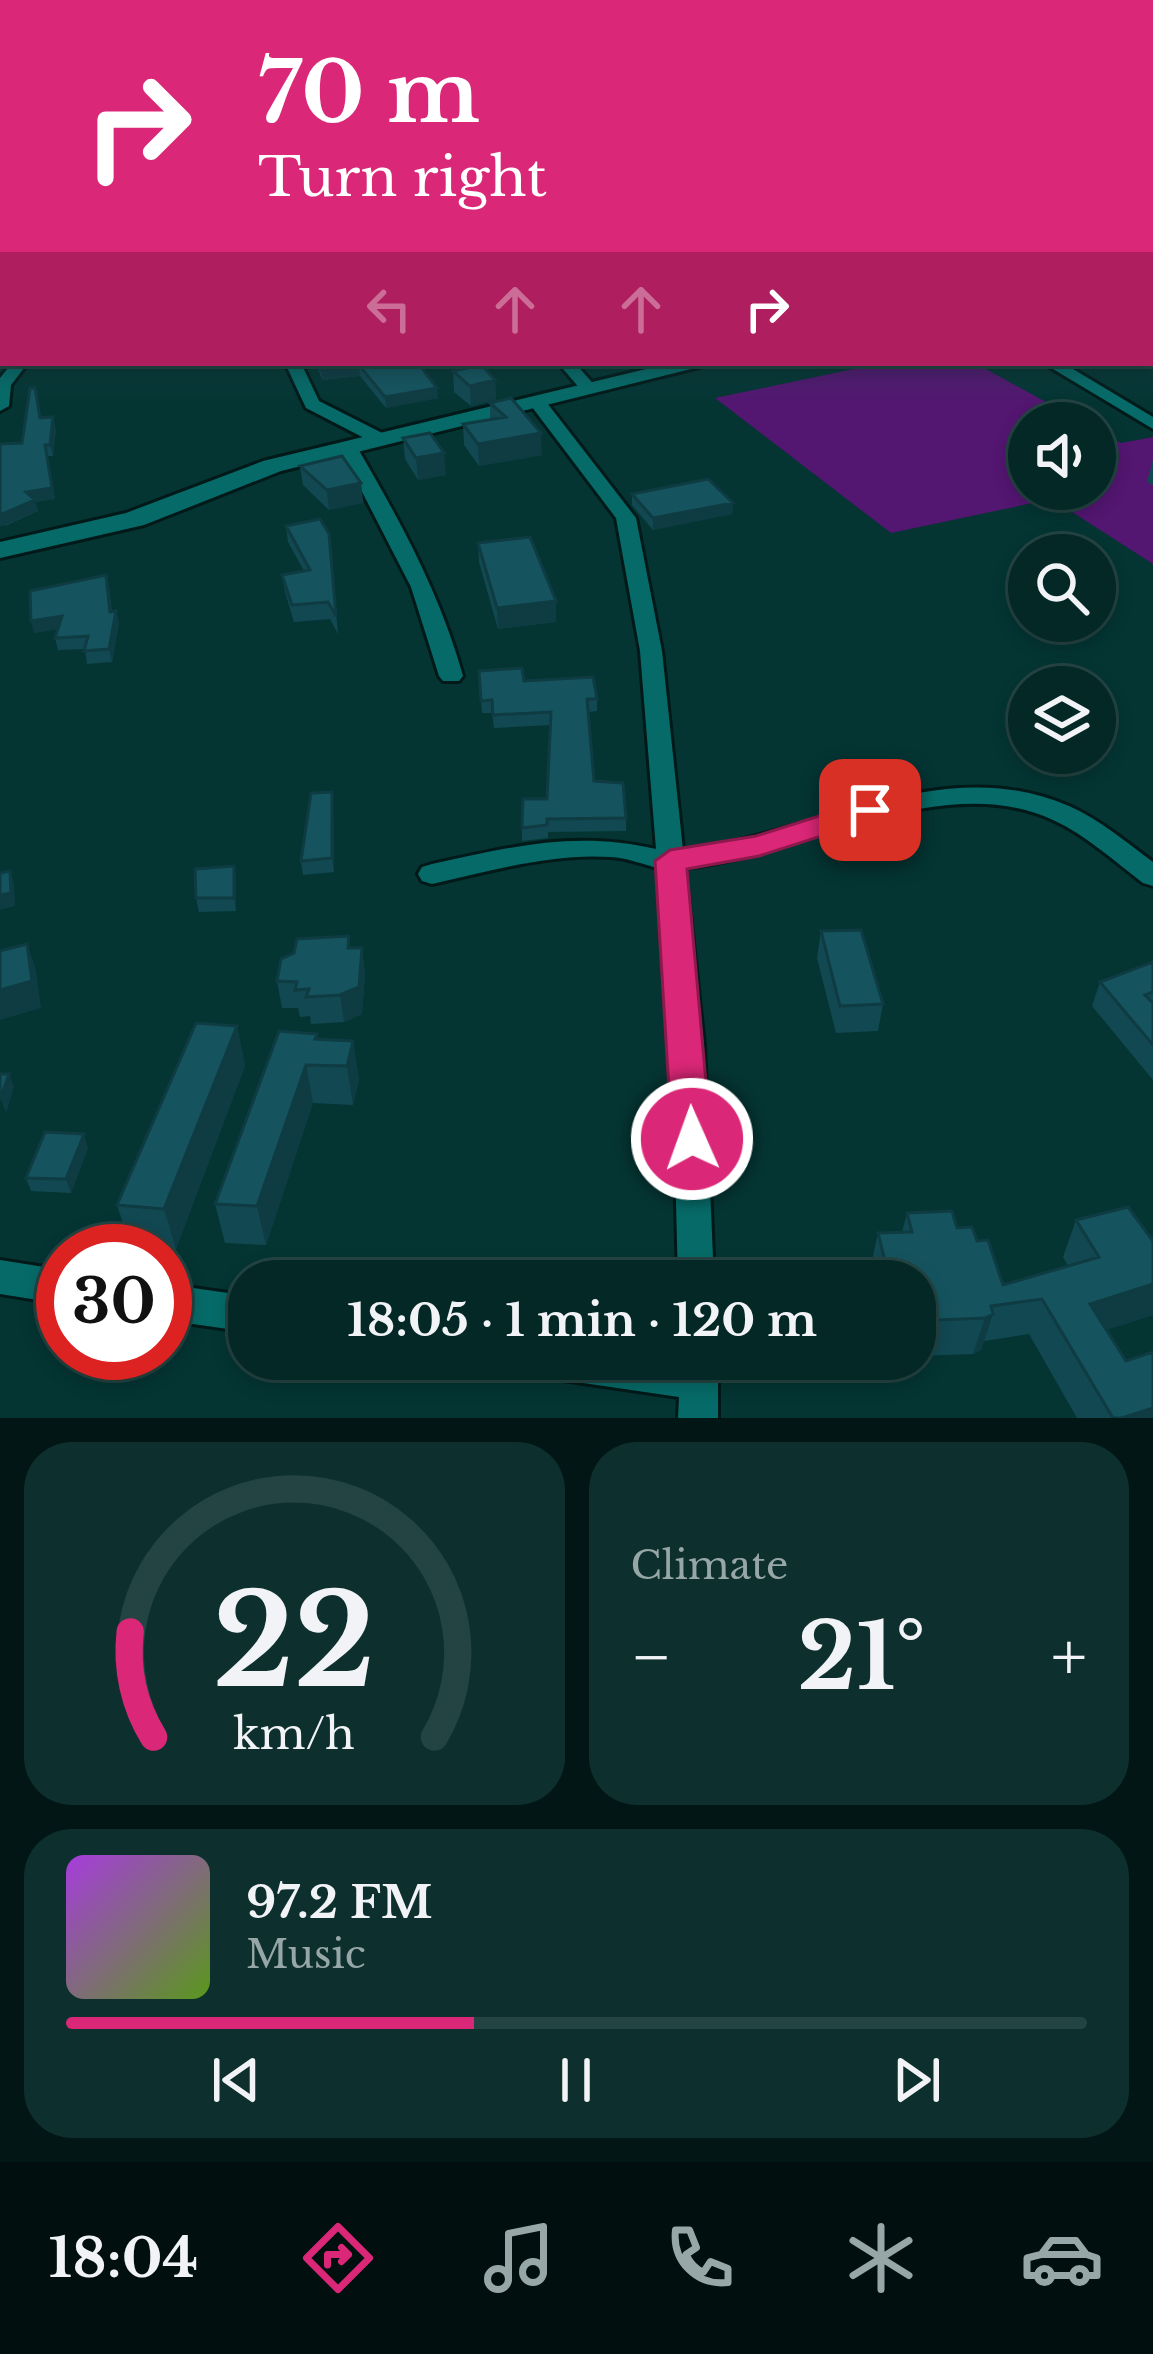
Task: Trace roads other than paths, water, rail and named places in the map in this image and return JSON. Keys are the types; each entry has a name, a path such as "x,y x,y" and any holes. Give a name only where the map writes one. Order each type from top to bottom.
{"street":[{"path":"1,404 3,385 18,366"},
{"path":"294,366 312,404 380,439"},
{"path":"569,366 588,386"},
{"path":"0,550 134,519 272,466 538,403 588,386 689,366"},
{"path":"1056,366 1153,424"},
{"path":"538,403 626,518 651,651 688,1045 695,1260"},
{"path":"348,447 404,545 442,634 452,676"},
{"path":"431,874 594,849 670,861 759,846 908,798 964,794 1046,808 1090,828 1153,876"},
{"path":"0,1277 36,1283"},
{"path":"192,1306 228,1311"},
{"path":"666,1380 699,1386"}]}
